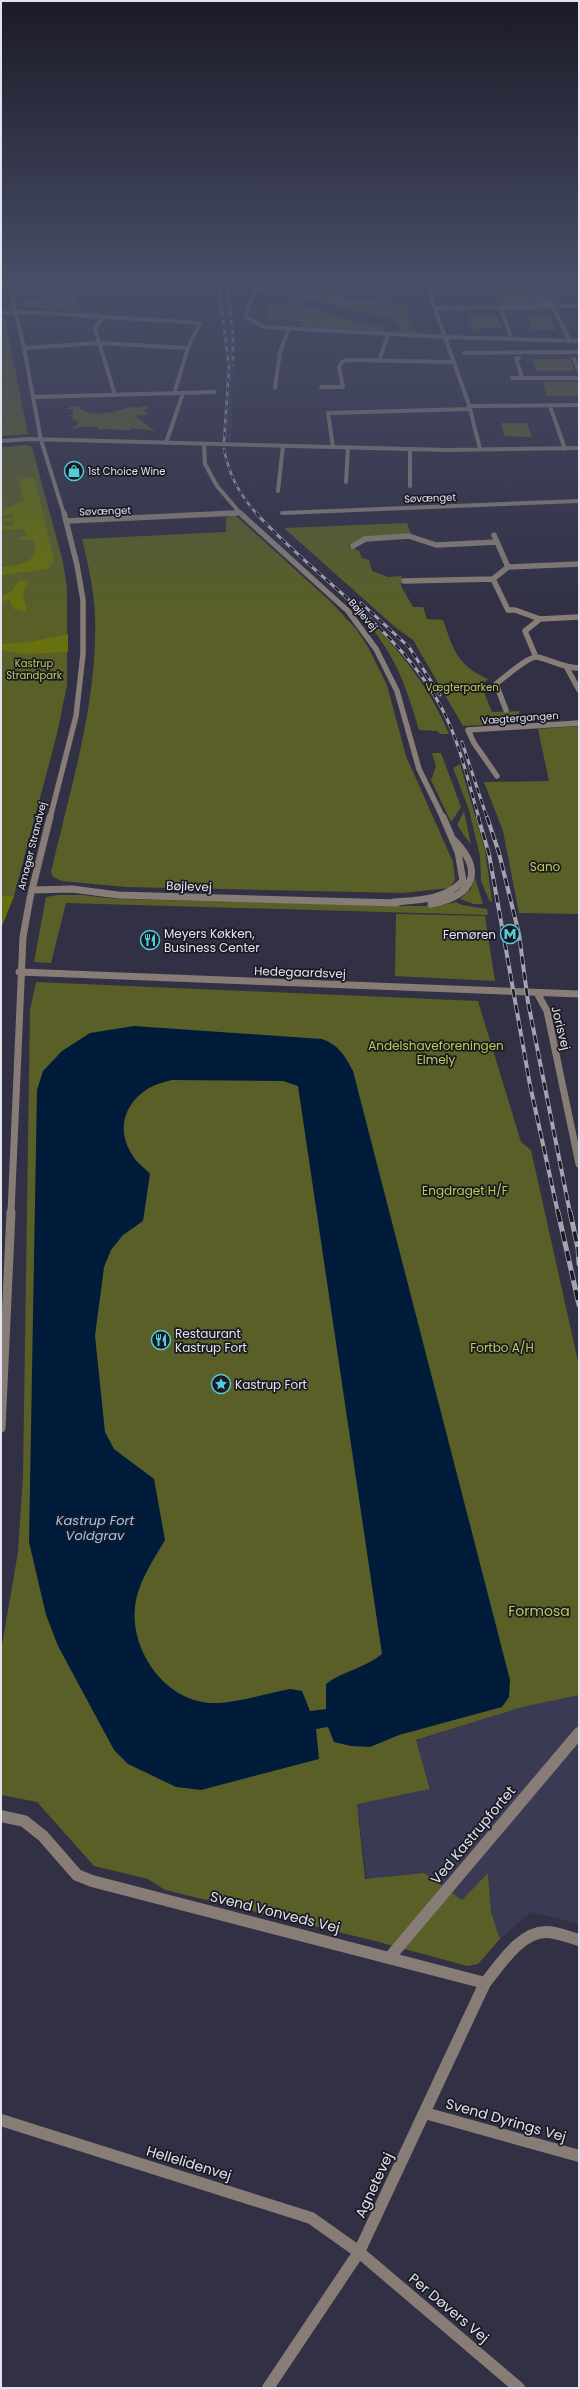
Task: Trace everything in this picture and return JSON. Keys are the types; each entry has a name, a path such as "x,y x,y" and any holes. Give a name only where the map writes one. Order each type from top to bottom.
{"street":[{"name":"Amager Strandvej","path":"1,1428 20,972 23,938 32,890 76,716 83,654 83,600 78,565 41,440 33,391"},
{"path":"464,391 480,449"},
{"path":"34,397 215,392"},
{"path":"166,443 183,393"},
{"path":"550,406 565,448"},
{"path":"333,447 328,413 469,407 579,406"},
{"path":"1,444 41,440"},
{"path":"1,441 41,440 410,449 579,448"},
{"name":"Bøjlevej","path":"32,890 72,889 118,895 424,904 443,902 456,898 465,892 470,883 472,871 465,849 453,839 420,770 396,691 375,645 347,610 240,513 209,475 202,452 204,444"},
{"path":"278,491 283,446"},
{"path":"346,482 348,447"},
{"path":"410,449 410,486"},
{"name":"Søvænget","path":"282,513 579,501"},
{"name":"Søvænget","path":"66,521 240,513"},
{"path":"494,535 508,567"},
{"path":"353,546 364,538 409,536 436,545 497,542"},
{"path":"493,579 492,577 508,567 579,564"},
{"path":"404,581 493,579"},
{"path":"493,579 508,610 515,610 540,619 579,617"},
{"path":"536,657 524,631 540,619"},
{"path":"506,710 496,684 529,659 536,657 567,668 579,668"},
{"path":"567,668 579,690"},
{"name":"Vægtergangen","path":"497,776 474,743 468,730 579,723"},
{"name":"Hedegaardsvej","path":"20,972 579,994"},
{"name":"Jorisvej","path":"537,992 547,1011 579,1164"},
{"name":"Ved Kastrupfortet","path":"390,1957 579,1733"},
{"name":"Svend Vonveds Vej","path":"1,1816 24,1820 43,1836 77,1875 92,1881 390,1957 485,1983"},
{"path":"485,1983 512,1950 528,1938 544,1932 579,1940"},
{"name":"Agnetevej","path":"268,2388 359,2252 485,1983"},
{"name":"Svend Dyrings Vej","path":"425,2113 579,2156"},
{"name":"Hellelidenvej","path":"1,2120 311,2218 359,2252"},
{"name":"Per Døvers Vej","path":"359,2252 519,2388"}],"shaded area":[{"path":"226,391 233,391 231,441 223,440"},
{"path":"579,1695 579,1924 531,1912 500,1939 491,1912 488,1873 462,1900 424,1873 367,1879 357,1803 431,1789 416,1741 522,1706"}],"green space":[{"path":"1,391 20,391 28,434 1,436"},
{"path":"546,391 579,391 579,396 547,396"},
{"path":"78,406 90,413 97,414 113,412 136,406 134,408 146,406 148,408 143,410 149,414 135,416 155,431 131,428 130,430 98,429 98,427 78,427 77,429 71,427 76,427 78,421 74,420 70,415 74,415 72,409 67,409"},
{"path":"501,423 527,423 532,437 504,436"},
{"name":"Kastrup Strandpark","path":"27,445 32,447 63,562 67,588 67,685 57,734 14,896 1,928 1,447"},
{"path":"32,477 35,480 54,560 48,569 1,575 1,567 14,566 26,562 31,559 34,554 34,541 18,539 28,535 23,529 1,530 1,526 14,525 12,521 2,522 4,519 14,517 14,514 1,516 1,511 24,501 18,479"},
{"path":"235,515 332,603 356,629 368,647 387,685 406,756 453,862 455,880 449,888 403,893 126,887 62,881 53,877 51,872 81,746 92,681 95,649 95,616 93,596 82,539 226,532 226,517"},
{"name":"Vægterparken","path":"407,523 411,534 364,537 348,546 359,551 362,558 369,560 372,571 388,577 402,576 401,586 413,607 423,607 427,619 443,620 450,640 458,656 469,668 488,679 481,685 492,712 519,711 521,723 463,726 413,640 395,627 284,528"},
{"path":"19,581 28,581 23,593 27,612 14,609 11,604 11,599 1,602 1,597 12,591"},
{"path":"364,618 367,618 380,631 414,672 433,701 449,734 440,734 437,731 419,730 404,684 392,658"},
{"path":"68,634 68,652 27,654 1,650 2,644 30,642"},
{"name":"Sano","path":"579,726 579,914 519,913 503,831 484,782 549,781 538,729"},
{"path":"432,753 441,753 461,807 451,822 431,780 436,766"},
{"path":"460,764 485,850 492,901 490,902 481,881 480,856 469,810 453,768"},
{"path":"464,811 471,845 457,825"},
{"path":"475,878 483,904 474,904 460,899 471,889"},
{"path":"58,895 82,895 116,899 408,906 436,906 456,902 462,905 487,909 488,915 66,903 51,963 34,962 46,897"},
{"path":"1,896 14,896 1,928"},
{"path":"396,914 485,916 495,981 395,976"},
{"path":"36,982 478,1001 521,1142 531,1150 579,1366 579,1695 522,1707 416,1740 430,1789 357,1804 365,1879 424,1873 462,1900 488,1873 491,1912 500,1939 478,1964 467,1966 375,1941 165,1890 148,1879 94,1866 37,1802 1,1795 1,1651 18,1552 23,1475 30,1010"}],"water":[{"name":"Kastrup Fort Voldgrav","path":"134,1026 322,1039 333,1044 347,1061 353,1071 510,1680 509,1697 502,1707 399,1735 370,1747 351,1746 334,1742 328,1727 316,1729 319,1759 201,1790 176,1787 128,1764 114,1750 58,1646 46,1615 29,1542 37,1090 43,1071 62,1051 90,1033","holes":["172,1080 283,1081 298,1086 382,1654 368,1663 326,1684 326,1709 310,1711 302,1691 290,1689 229,1702 212,1703 195,1700 180,1694 166,1684 154,1671 145,1656 138,1640 135,1624 135,1607 139,1589 143,1580 165,1540 154,1479 114,1449 105,1432 95,1336 104,1267 111,1250 123,1235 143,1221 150,1174 133,1156 128,1147 124,1128 128,1110 133,1102 140,1094 149,1088"]}],"railway":[{"path":"224,441 227,391"},
{"path":"224,449 232,476 240,492 257,514"},
{"path":"256,513 278,536 375,624 418,671 436,698 450,726 461,756 479,818"},
{"path":"361,603 409,647 440,695"},
{"path":"462,742 487,818"},
{"path":"478,817 489,854 530,1085 558,1213"},
{"path":"487,817 499,853 519,934 528,1002 570,1213"},
{"path":"558,1212 579,1305"},
{"path":"570,1212 578,1249"},
{"path":"578,1249 579,1253"},
{"path":"578,1249 579,1264"}],"place":[{"name":"1st Choice Wine","path":"74,471"},
{"name":"Femøren","path":"510,934"},
{"name":"Meyers Køkken, Business Center","path":"150,940"},
{"name":"Restaurant Kastrup Fort","path":"161,1340"},
{"name":"Kastrup Fort","path":"221,1384"}],"park label":[{"name":"Andelshaveforeningen Elmely","path":"436,1052"},
{"name":"Engdraget H/F","path":"465,1190"},
{"name":"Fortbo A/H","path":"502,1347"},
{"name":"Formosa","path":"539,1611"}]}
